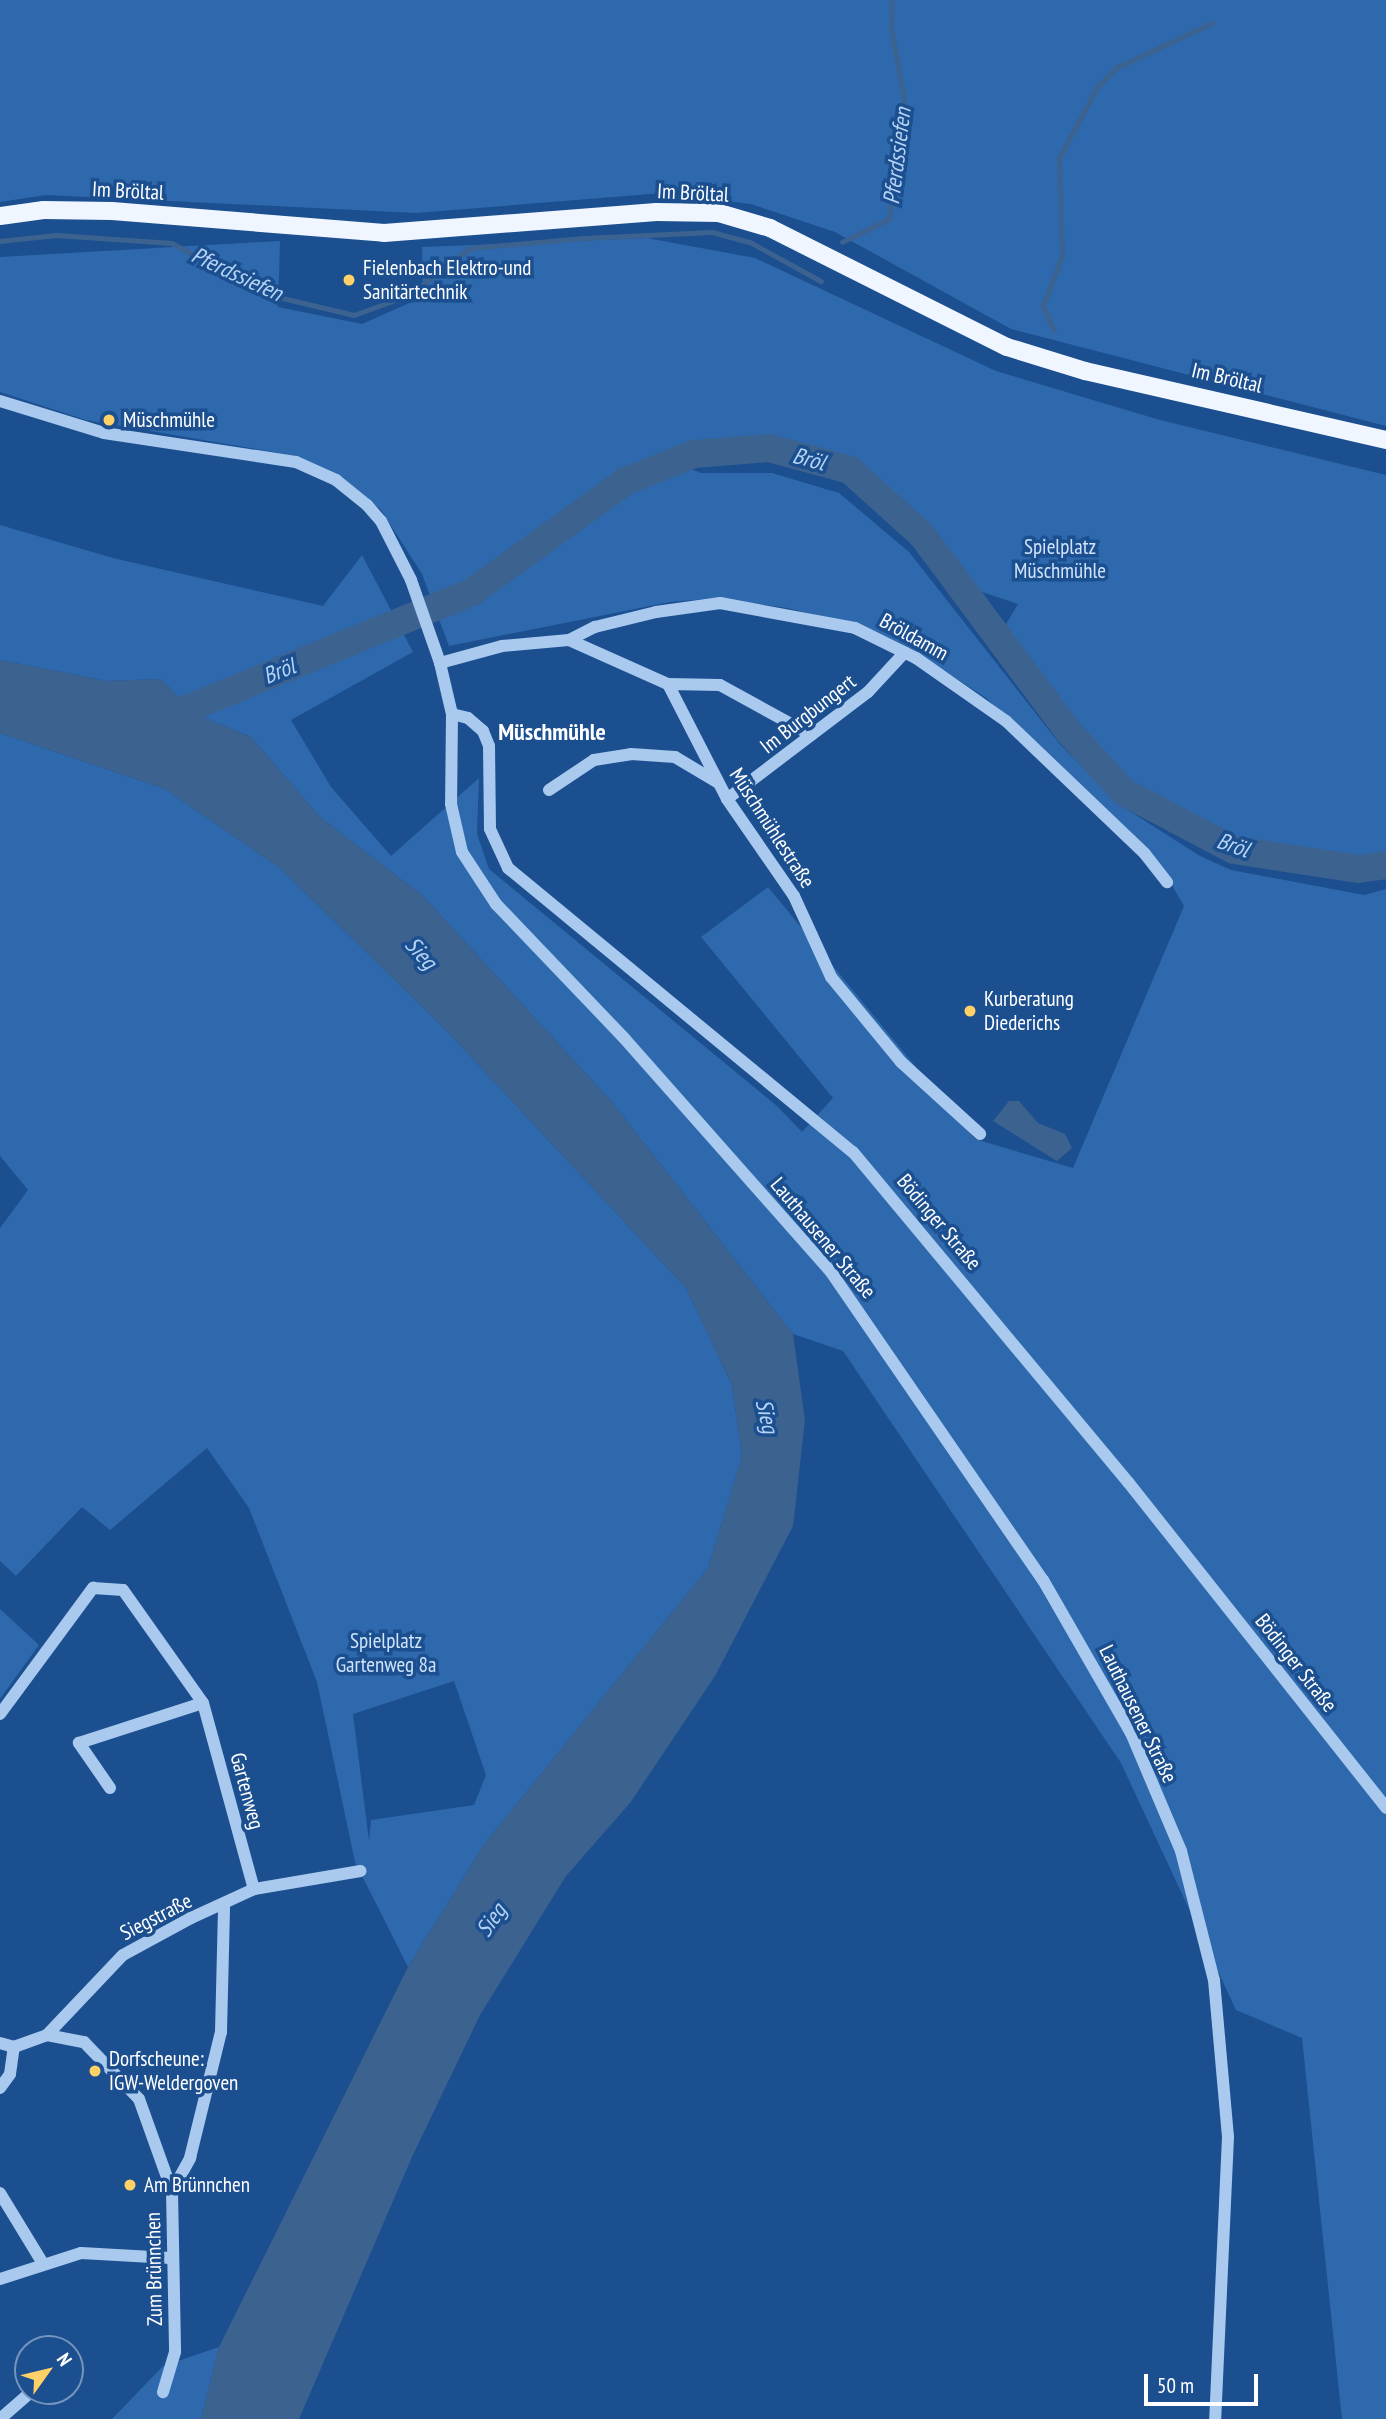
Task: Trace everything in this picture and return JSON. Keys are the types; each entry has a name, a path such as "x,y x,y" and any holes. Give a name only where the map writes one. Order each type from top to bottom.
{"main road":[{"name":"Im Bröltal","path":"0,216 44,210 112,211 384,233 656,212 719,213 770,228 1007,347 1085,371 1386,440"}],"street":[{"name":"Lauthausener Straße","path":"0,401 104,433 296,462 336,480 367,505 381,521 411,580 440,663 452,714 451,804 462,852 496,904 624,1038 831,1272 1044,1580 1131,1733 1181,1852 1214,1980 1223,2056 1228,2137 1215,2419"},
{"name":"Bröldamm","path":"569,640 595,627 656,612 720,603 855,628 905,652 979,699 1033,743 1167,882"},
{"path":"440,663 502,646 569,640 668,684 720,685 811,735"},
{"name":"Im Burgbungert","path":"727,799 868,692 905,652"},
{"name":"Müschmühlestraße","path":"668,684 727,799 794,896 831,977 901,1062 980,1134"},
{"name":"Bödinger Straße","path":"452,714 468,718 483,730 489,746 489,829 508,868 853,1152 1128,1482 1386,1808"},
{"path":"549,790 594,760 631,754 675,757 718,782"},
{"name":"Gartenweg","path":"0,1714 93,1588 123,1590 203,1703 254,1889"},
{"path":"110,1788 79,1742 203,1703"},
{"name":"Siegstraße","path":"14,2047 47,2035 123,1955 254,1889 360,1871"},
{"path":"172,2191 190,2158 221,2032 224,1905"},
{"name":"Zum Brünnchen","path":"47,2035 84,2042 139,2099 172,2191 170,2258 175,2352 163,2392"},
{"path":"0,2043 14,2047 10,2074 0,2088"},
{"path":"0,2193 42,2262"},
{"path":"0,2279 42,2262 81,2253 170,2258"},
{"path":"0,2419 16,2405"}],"green space":[{"path":"0,0 1386,0 1386,426 1011,329 835,232 751,204 663,193 416,213 46,195 0,202"},
{"name":"Spielplatz Müschmühle","path":"647,238 755,258 996,371 1160,420 1386,475 1386,857 1356,862 1239,846 1129,789 1002,631 1018,604 982,592 975,597 928,533 851,467 770,440 692,446 659,456 701,473 772,473 839,493 909,552 1059,743 1117,803 1200,856 1231,870 1364,895 1386,889 1386,2419 1342,2419 1302,2038 1236,2010 1121,1763 843,1351 793,1334 612,1102 423,896 320,817 251,737 195,714 161,679 107,681 0,660 0,525 113,558 323,606 362,555 413,652 291,720 331,787 391,856 479,778 477,834 489,869 777,1106 802,1132 833,1098 701,937 768,887 975,1139 1073,1168 1184,906 1166,875 1098,802 986,698 922,656 857,625 787,608 718,598 670,602 449,646 422,574 381,510 343,478 297,456 86,420 0,392 0,257 280,241 278,307 362,324 423,297 422,247"},
{"name":"Spielplatz Gartenweg 8a","path":"0,733 165,789 280,868 445,1029 686,1288 732,1385 742,1457 708,1568 485,1843 408,1967 355,1862 317,1682 249,1508 207,1448 110,1530 82,1507 16,1576 0,1561 0,1228 28,1190 0,1156","holes":["454,1681 486,1775 474,1805 371,1820 369,1841 353,1714"]},
{"path":"0,1609 39,1645 0,1699"},
{"path":"219,2347 201,2419 112,2419 163,2366"}],"water":[{"name":"Sieg","path":"0,660 107,681 161,679 195,714 251,737 320,817 423,896 612,1102 793,1334 805,1420 793,1526 715,1676 630,1803 566,1876 480,2015 412,2157 299,2419 201,2419 219,2347 408,1967 485,1843 708,1568 742,1457 732,1385 686,1288 445,1029 280,868 165,789 0,733"},
{"path":"1009,1101 1019,1101 1038,1123 1065,1134 1072,1148 1057,1161 993,1121"}],"waterway":[{"name":"Pferdssiefen","path":"842,242 889,219 904,98 891,30 892,0"},
{"path":"1054,331 1043,306 1062,256 1059,158 1098,86 1118,67 1212,23"},
{"name":"Pferdssiefen","path":"0,241 56,235 172,243 270,295 354,315 409,295 470,248 584,238 712,232 750,242 821,281"},
{"name":"Bröl","path":"155,722 472,592 626,481 694,454 769,448 850,470 922,535 1069,732 1124,792 1234,850 1358,869 1386,865"}],"place":[{"name":"Fielenbach Elektro-und Sanitärtechnik","path":"349,280"},
{"name":"Müschmühle","path":"109,420"},
{"name":"Kurberatung Diederichs","path":"970,1011"},
{"name":"Dorfscheune: IGW-Weldergoven","path":"95,2071"},
{"name":"Am Brünnchen","path":"130,2185"}],"district":[{"name":"Müschmühle","path":"552,732"}]}
